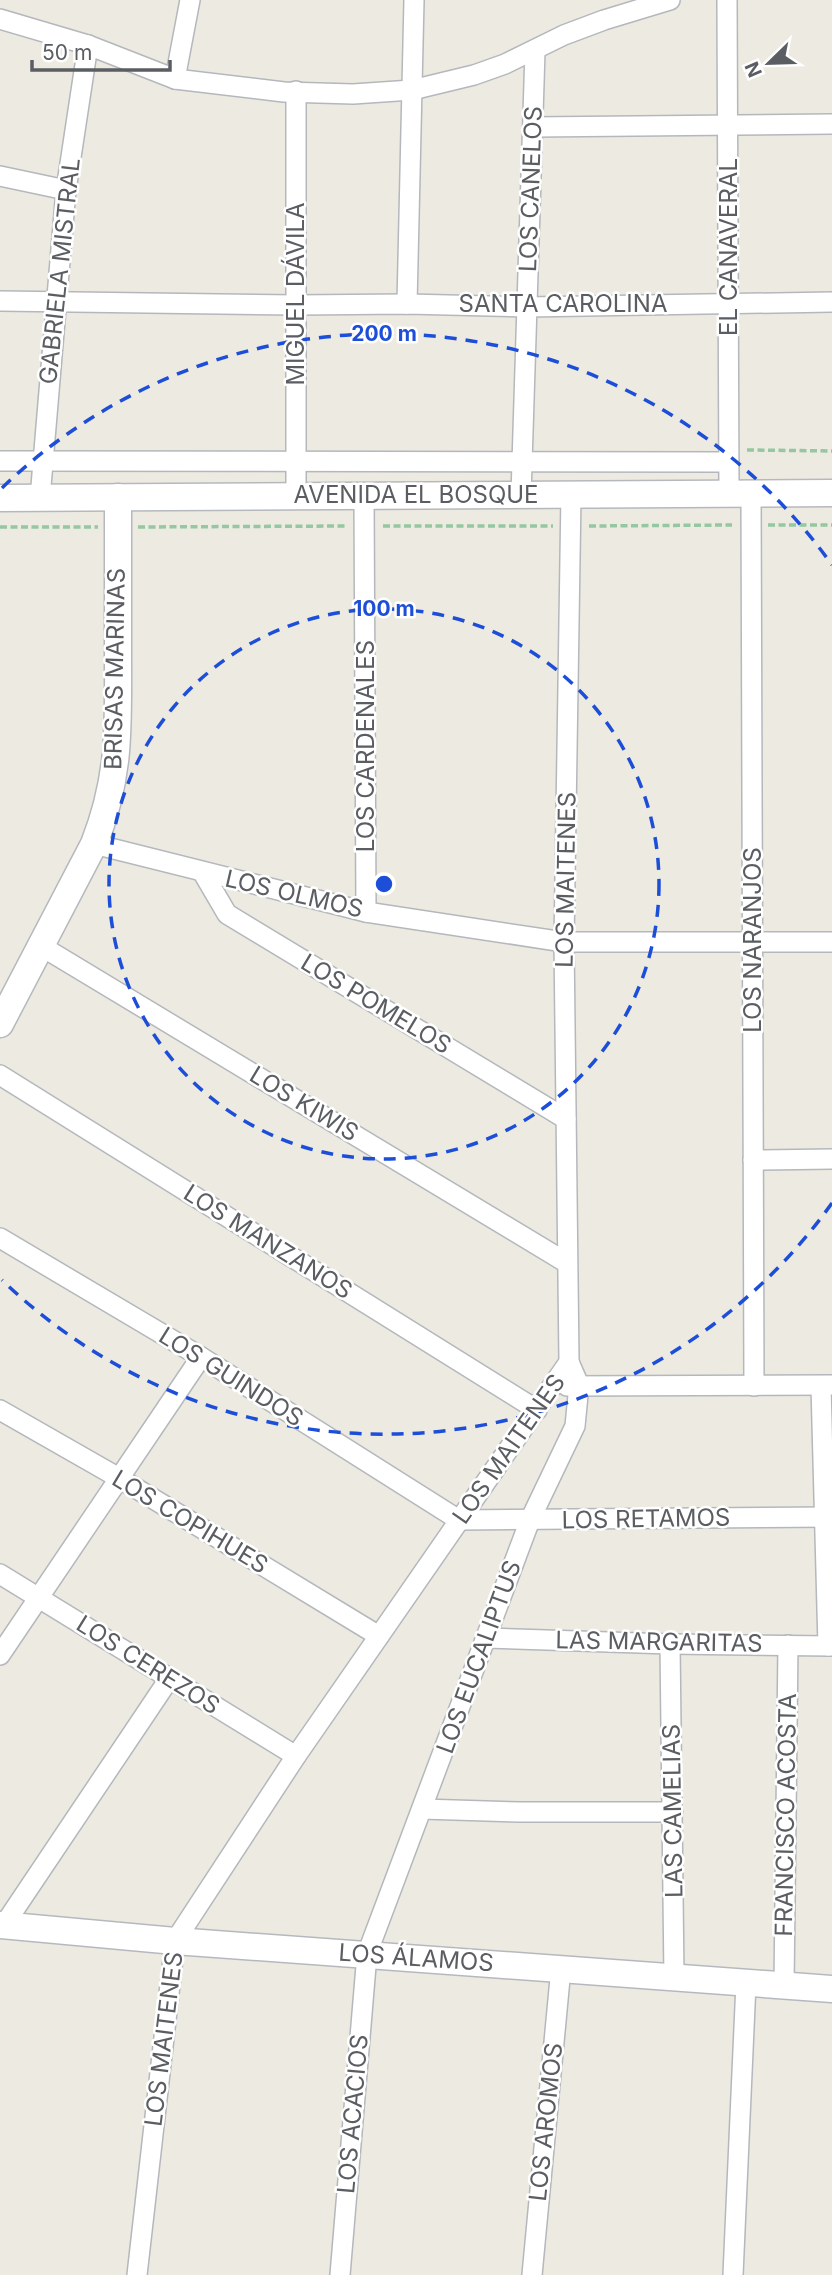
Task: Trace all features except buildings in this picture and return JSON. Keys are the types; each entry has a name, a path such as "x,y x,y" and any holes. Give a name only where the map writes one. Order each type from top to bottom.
{"street":[{"path":"175,79 190,0"},
{"path":"407,304 414,0"},
{"path":"0,19 88,45 175,79 353,94 412,90 474,75 535,51 564,35 670,0"},
{"name":"EL CANAVERAL","path":"727,0 729,463 740,494"},
{"name":"GABRIELA MISTRAL","path":"40,498 66,190 88,45"},
{"name":"LOS CANELOS","path":"521,495 535,51"},
{"name":"MIGUEL DÁVILA","path":"296,91 296,496"},
{"path":"533,127 832,124"},
{"path":"0,176 66,190"},
{"name":"SANTA CAROLINA","path":"0,301 527,307 832,302"},
{"name":"AVENIDA EL BOSQUE","path":"0,461 729,463"},
{"name":"AVENIDA EL BOSQUE","path":"0,498 832,493"},
{"name":"LOS MAITENES","path":"137,2275 175,1941 296,1756 569,1362 564,942 571,494"},
{"name":"LOS NARANJOS","path":"740,494 751,525 754,1385"},
{"name":"LOS CARDENALES","path":"364,496 366,912"},
{"name":"BRISAS MARINAS","path":"3,1011 41,946 94,844 109,799 117,751 118,497"},
{"name":"LOS OLMOS","path":"94,844 366,912 564,942 832,942"},
{"name":"LOS POMELOS","path":"203,873 227,914 566,1119"},
{"name":"LOS KIWIS","path":"41,946 567,1263"},
{"name":"LOS MANZANOS","path":"0,1075 537,1410"},
{"path":"753,1160 832,1159"},
{"name":"LOS GUINDOS","path":"0,1238 201,1357 459,1520"},
{"path":"0,1655 201,1357"},
{"name":"LOS EUCALIPTUS","path":"367,1954 530,1520 575,1426 579,1385 569,1362"},
{"path":"552,1387 826,1385 830,1646"},
{"name":"LOS COPIHUES","path":"0,1410 119,1478 379,1636"},
{"name":"LOS RETAMOS","path":"459,1520 828,1517"},
{"name":"LOS CEREZOS","path":"0,1574 296,1756"},
{"name":"LAS MARGARITAS","path":"487,1638 830,1646"},
{"name":"LAS CAMELIAS","path":"670,1644 674,1978"},
{"name":"FRANCISCO ACOSTA","path":"784,1986 788,1645"},
{"path":"2,1925 169,1679"},
{"path":"422,1809 673,1812"},
{"name":"LOS ÁLAMOS","path":"2,1925 175,1941 832,1989"},
{"name":"LOS ACACIOS","path":"340,2275 367,1954"},
{"name":"LOS AROMOS","path":"531,2275 561,1968"},
{"path":"733,2275 746,1983"}],"path":[{"path":"0,527 832,525"}]}
